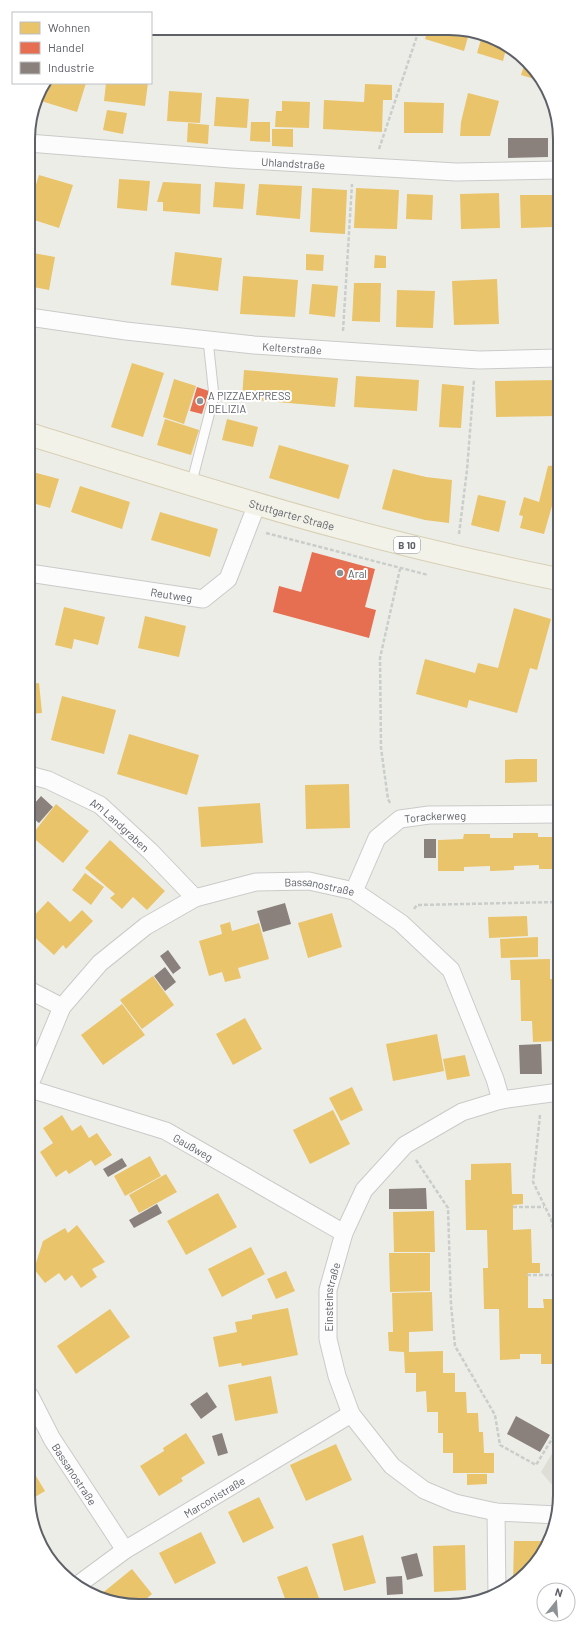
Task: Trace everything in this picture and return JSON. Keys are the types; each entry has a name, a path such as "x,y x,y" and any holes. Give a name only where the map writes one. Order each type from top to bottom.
{"main road":[{"name":"Stuttgarter Straße","path":"35,436 191,485 339,527 553,578"}],"street":[{"name":"Uhlandstraße","path":"35,144 224,159 456,172 553,170"},
{"name":"Kelterstraße","path":"35,318 126,331 254,345 476,360 553,358"},
{"name":"Reutweg","path":"35,575 203,599 228,579 257,504"},
{"name":"Am Landgraben","path":"35,777 48,780 100,804 150,851 195,898"},
{"name":"Torackerweg","path":"354,891 377,838 400,819 429,815 553,814"},
{"name":"Bassanostraße","path":"35,1072 62,1007 100,962 146,926 195,898 256,882 309,881 354,891 402,923 451,970 495,1079 500,1100"},
{"path":"35,993 62,1007"},
{"name":"Gaußweg","path":"35,1091 166,1131 344,1233"},
{"name":"Einsteinstraße","path":"551,1515 496,1512 455,1503 424,1490 392,1466 351,1414 337,1376 328,1339 328,1290 344,1233 364,1190 405,1145 462,1112 500,1100 553,1093"},
{"name":"Bassanostraße","path":"35,1406 52,1439 125,1550"},
{"name":"Marconistraße","path":"81,1582 125,1550 351,1414"},
{"path":"496,1512 497,1587"}],"lane":[{"path":"191,485 214,396 208,340"}],"path":[{"path":"378,152 417,35"},
{"path":"343,338 353,166"},
{"path":"456,556 467,470 476,360"},
{"path":"400,569 380,658 381,748 388,799 400,819"},
{"path":"402,923 417,905 553,902"},
{"path":"542,1094 532,1182 551,1219 553,1228"},
{"path":"405,1145 424,1169 448,1208 451,1305 455,1346 495,1415 500,1445 536,1465 553,1437"},
{"path":"513,1207 544,1206"},
{"path":"527,1275 553,1276"}],"shaded area":[{"path":"553,1452 553,1486 541,1472"}],"building: Wohnen":[{"path":"426,35 456,35 468,37 464,51 425,39"},
{"path":"481,40 505,52 503,61 477,53"},
{"path":"524,66 534,79 521,75"},
{"path":"51,84 86,84 77,112 42,101"},
{"path":"106,84 148,84 145,106 104,101"},
{"path":"365,84 392,85 392,100 383,100 382,132 323,129 324,100 364,102"},
{"path":"169,91 202,93 200,123 167,121"},
{"path":"468,93 499,101 490,136 460,136 461,122"},
{"path":"216,97 249,99 247,128 214,126"},
{"path":"282,101 310,102 309,128 275,127 276,111 282,111"},
{"path":"404,102 444,103 443,133 404,133"},
{"path":"107,110 127,113 123,134 103,130"},
{"path":"251,122 270,122 270,142 250,141"},
{"path":"188,123 209,125 208,144 187,142"},
{"path":"272,129 293,129 293,147 272,146"},
{"path":"39,175 73,185 59,228 35,220 35,188"},
{"path":"119,179 150,181 147,211 117,208"},
{"path":"163,182 201,184 200,214 163,211 163,202 157,202"},
{"path":"215,182 245,184 243,209 213,207"},
{"path":"259,184 302,186 300,219 256,215"},
{"path":"312,188 347,190 345,234 310,232"},
{"path":"356,188 399,190 397,229 354,228"},
{"path":"499,193 500,228 461,229 460,194"},
{"path":"407,194 433,195 432,220 406,219"},
{"path":"520,195 552,195 552,227 521,228"},
{"path":"175,252 222,258 218,291 171,285"},
{"path":"35,253 55,257 49,290 35,287"},
{"path":"306,254 324,255 323,271 306,270"},
{"path":"375,255 386,256 386,268 374,268"},
{"path":"243,276 298,280 295,317 240,314"},
{"path":"497,279 499,324 454,325 452,281"},
{"path":"354,283 381,283 380,322 352,321"},
{"path":"312,284 338,286 335,317 309,314"},
{"path":"397,290 435,291 433,328 396,327"},
{"path":"132,363 164,373 143,437 111,427"},
{"path":"244,370 338,378 335,407 242,399"},
{"path":"356,376 419,380 417,411 354,407"},
{"path":"174,379 196,386 184,424 163,417"},
{"path":"553,380 553,416 496,417 495,381"},
{"path":"442,384 464,386 461,428 439,427"},
{"path":"165,419 199,430 191,455 157,445"},
{"path":"227,419 258,427 253,447 222,440"},
{"path":"279,445 349,465 339,499 269,478"},
{"path":"548,466 553,466 553,502 544,534 520,528 523,516 519,515 524,497 539,502"},
{"path":"393,469 426,477 452,480 449,523 425,520 382,509"},
{"path":"35,473 59,479 50,508 35,504"},
{"path":"80,486 130,502 122,529 71,512"},
{"path":"478,495 506,501 499,532 471,525"},
{"path":"160,512 218,529 210,557 151,540"},
{"path":"64,607 105,617 98,645 74,639 72,649 55,645"},
{"path":"514,608 551,619 537,670 530,668 517,713 469,700 467,708 416,694 425,659 475,673 478,663 498,668"},
{"path":"145,616 186,626 179,657 138,648"},
{"path":"35,683 39,683 42,713 35,714"},
{"path":"62,696 116,710 104,754 51,740"},
{"path":"129,734 199,755 187,795 117,774"},
{"path":"537,759 537,782 505,783 505,760"},
{"path":"349,784 350,828 306,829 305,785"},
{"path":"260,803 263,843 201,847 198,807"},
{"path":"56,804 89,831 63,863 35,839 35,831"},
{"path":"513,833 538,833 538,837 553,837 553,869 539,869 539,865 514,866 514,870 490,871 490,866 464,867 464,871 438,871 438,840 463,839 464,834 490,834 490,838 513,838"},
{"path":"110,840 165,891 147,910 133,897 122,909 110,898 115,894 85,868"},
{"path":"85,873 104,887 91,905 72,890"},
{"path":"48,901 70,922 82,910 93,921 66,949 63,945 54,955 35,938 35,915"},
{"path":"332,913 342,947 308,958 298,923"},
{"path":"527,916 528,936 489,938 488,917"},
{"path":"230,922 232,931 259,923 269,959 238,968 241,978 225,982 222,972 209,976 199,941 222,934 220,925"},
{"path":"538,937 538,957 501,958 500,939"},
{"path":"550,959 550,979 553,979 553,1041 533,1042 532,1021 521,1021 520,980 511,980 510,960"},
{"path":"153,976 174,1005 142,1029 120,1000"},
{"path":"122,1004 145,1035 103,1065 81,1035"},
{"path":"245,1018 262,1049 233,1065 216,1034"},
{"path":"437,1034 444,1071 393,1081 386,1044"},
{"path":"465,1055 470,1076 447,1080 443,1059"},
{"path":"352,1087 363,1110 341,1121 329,1098"},
{"path":"333,1110 350,1144 310,1164 293,1130"},
{"path":"62,1115 72,1131 81,1125 89,1138 97,1133 112,1155 95,1166 91,1160 69,1174 66,1170 56,1177 40,1152 53,1143 43,1128"},
{"path":"150,1156 161,1176 125,1196 114,1176"},
{"path":"511,1163 512,1194 523,1194 523,1204 513,1205 513,1230 531,1229 532,1263 540,1263 540,1273 528,1273 528,1308 544,1308 543,1299 553,1299 553,1364 541,1364 541,1354 520,1354 520,1359 500,1360 499,1309 484,1309 483,1268 488,1268 487,1230 466,1230 465,1180 471,1180 471,1164"},
{"path":"166,1174 177,1192 139,1213 129,1195"},
{"path":"218,1193 237,1227 186,1255 167,1221"},
{"path":"434,1211 435,1252 394,1252 393,1212"},
{"path":"77,1225 105,1262 92,1269 97,1277 81,1288 72,1275 65,1281 59,1273 45,1283 35,1270 43,1241 65,1228 68,1233"},
{"path":"251,1247 265,1274 222,1297 208,1269"},
{"path":"389,1253 430,1253 430,1291 390,1292"},
{"path":"286,1271 295,1291 276,1299 267,1279"},
{"path":"432,1292 433,1331 409,1332 409,1352 443,1351 443,1373 455,1373 455,1392 466,1392 467,1413 478,1413 479,1432 483,1432 484,1453 494,1453 494,1473 453,1473 453,1453 443,1453 443,1433 438,1433 438,1412 427,1412 426,1391 416,1392 416,1373 405,1373 404,1352 389,1351 388,1332 393,1332 392,1293"},
{"path":"288,1308 298,1355 242,1366 241,1363 219,1367 213,1337 237,1332 235,1322 252,1319 252,1315"},
{"path":"110,1309 130,1337 76,1374 57,1346"},
{"path":"271,1376 278,1413 235,1421 228,1385"},
{"path":"186,1433 205,1463 181,1478 183,1481 159,1496 140,1466 164,1451 163,1448"},
{"path":"336,1444 352,1480 306,1501 290,1465"},
{"path":"35,1474 45,1491 35,1497"},
{"path":"467,1474 487,1474 487,1484 467,1485"},
{"path":"259,1497 274,1528 243,1543 228,1512"},
{"path":"201,1532 216,1563 175,1584 159,1553"},
{"path":"363,1535 376,1583 344,1591 332,1544"},
{"path":"514,1541 542,1541 536,1553 523,1569 513,1577"},
{"path":"465,1545 466,1590 434,1592 433,1546"},
{"path":"307,1566 319,1598 285,1599 277,1577"},
{"path":"132,1569 152,1594 146,1599 139,1599 118,1597 103,1593"}],"building: Handel":[{"name":"A PIZZAEXPRESS DELIZIA","path":"197,387 209,391 202,414 190,411"},
{"path":"312,552 375,569 365,607 376,610 369,638 273,612 279,586 301,592"}],"building: Industrie":[{"path":"508,138 548,138 548,157 508,158"},
{"path":"41,796 53,807 39,823 35,820 35,803"},
{"path":"424,839 436,839 436,858 424,858"},
{"path":"285,903 291,924 263,932 257,911"},
{"path":"168,950 181,968 173,974 160,956"},
{"path":"165,967 176,982 165,991 154,976"},
{"path":"541,1044 542,1074 520,1074 519,1045"},
{"path":"122,1158 127,1166 108,1177 103,1169"},
{"path":"426,1188 427,1209 389,1209 389,1189"},
{"path":"157,1204 162,1213 134,1228 129,1220"},
{"path":"207,1392 217,1407 201,1419 190,1404"},
{"path":"516,1416 550,1435 540,1452 507,1434"},
{"path":"222,1433 228,1453 218,1456 212,1436"},
{"path":"417,1553 423,1576 407,1580 401,1557"},
{"path":"402,1576 403,1594 387,1595 386,1577"}],"place":[{"name":"A PIZZAEXPRESS DELIZIA","path":"200,401"},
{"name":"Aral","path":"340,573"}]}
